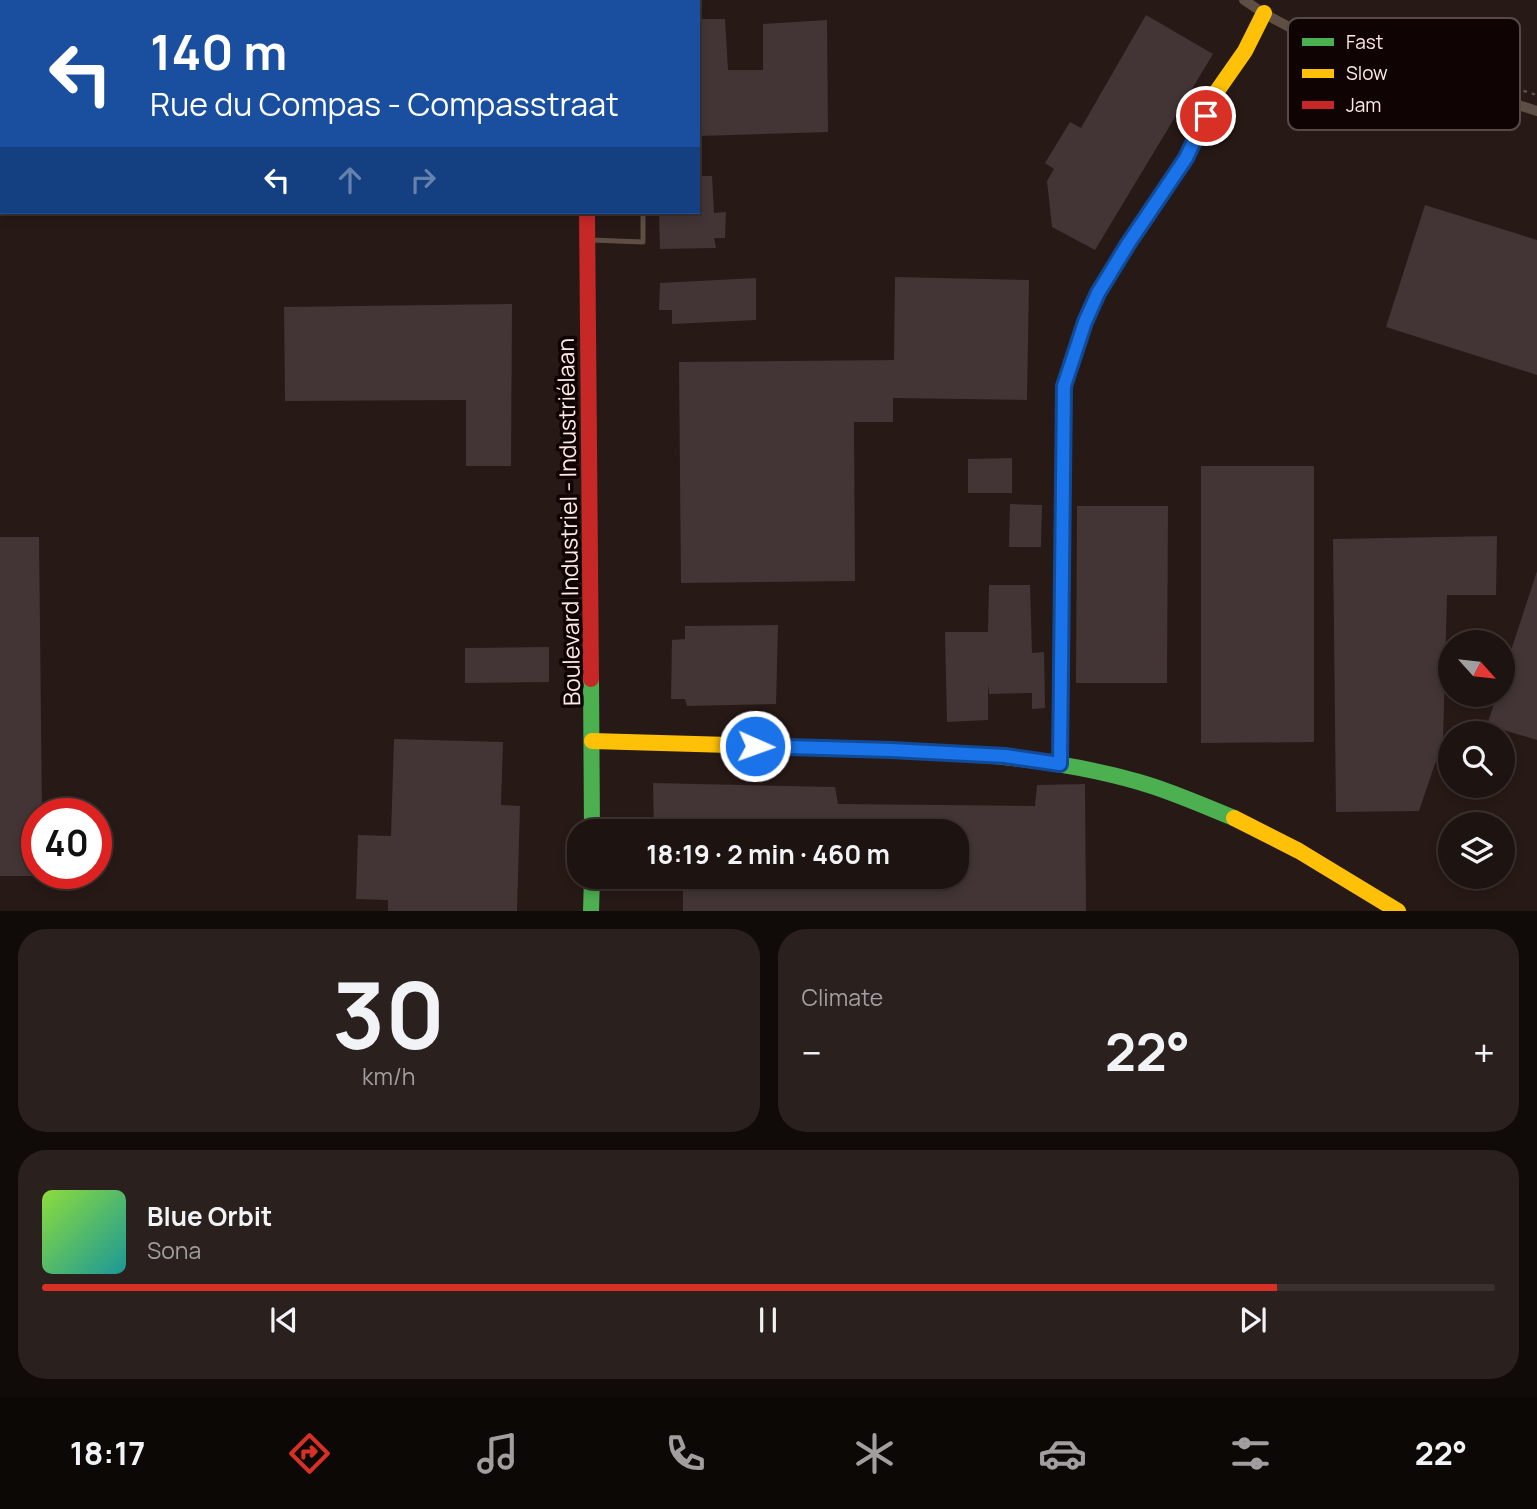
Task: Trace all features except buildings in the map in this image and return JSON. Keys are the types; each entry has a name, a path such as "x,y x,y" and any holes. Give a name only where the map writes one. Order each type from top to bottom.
{"street":[{"path":"1247,1 1288,26"},
{"path":"1060,764 1064,386 1085,322 1098,293 1186,158 1215,94 1245,51 1264,13"},
{"path":"1520,106 1537,111"},
{"name":"Boulevard Industriel - Industriélaan","path":"587,214 592,819"},
{"path":"592,741 1005,756 1060,764 1140,782 1234,818 1299,851 1398,911"},
{"path":"592,889 592,911"}],"lane":[{"path":"588,240 643,242 643,214"}],"path":[{"path":"1520,90 1537,95"}],"traffic: fast":[{"path":"1060,764 1064,385 1085,322 1098,293 1158,199"},
{"path":"591,679 592,819"},
{"path":"862,749 967,754 1071,766 1151,786 1234,818"},
{"path":"591,911 592,889"}],"traffic: slow":[{"path":"1158,199 1186,158 1215,94 1245,51 1264,13"},
{"path":"592,741 862,749"},
{"path":"1234,818 1299,851 1398,911"}],"traffic: jam":[{"path":"587,214 591,679"}],"route":[{"path":"755,746 1005,756 1060,764 1064,386 1085,322 1098,293 1186,158 1206,116"}]}
